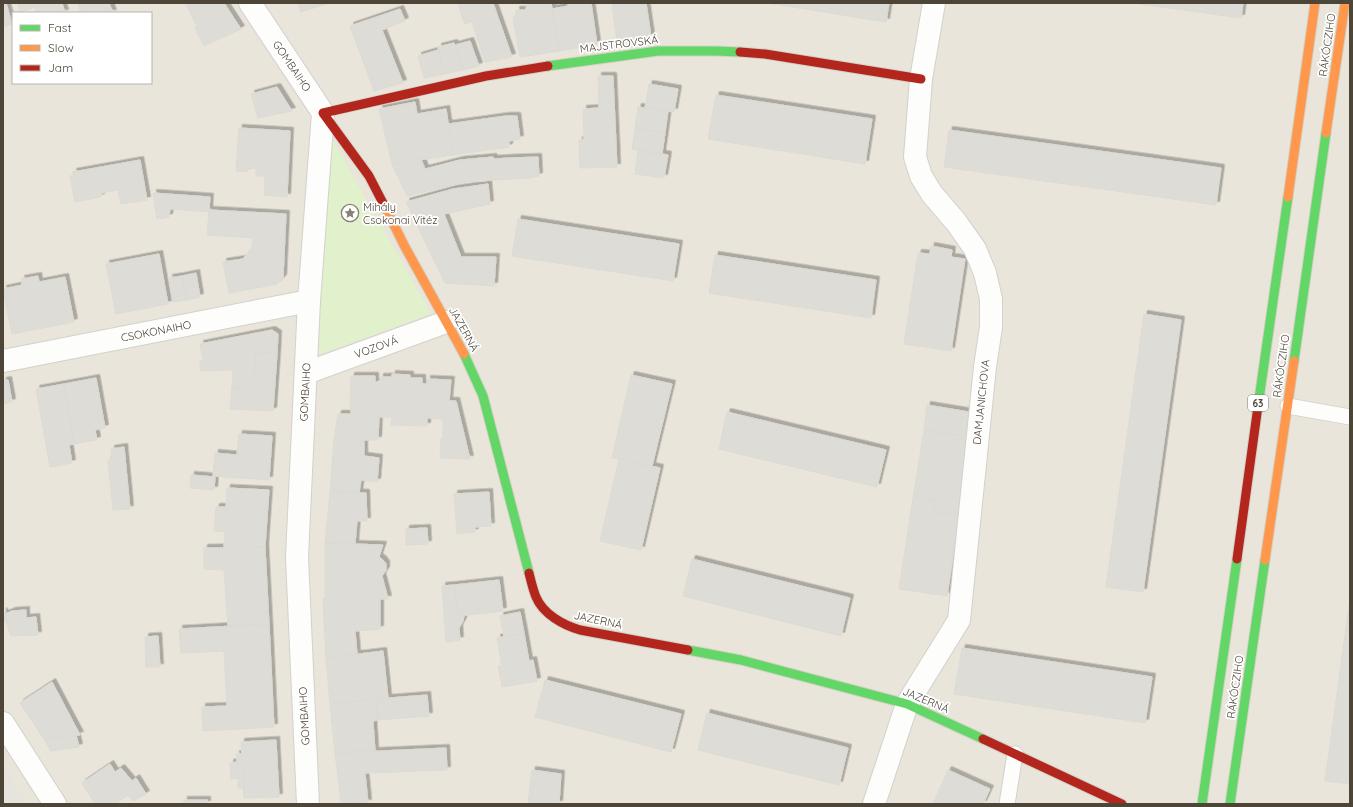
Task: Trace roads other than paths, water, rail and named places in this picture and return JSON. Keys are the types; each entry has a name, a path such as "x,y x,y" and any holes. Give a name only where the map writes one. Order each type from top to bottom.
{"street":[{"name":"GOMBAIHO","path":"250,3 323,114 309,301 297,557 308,804"},
{"name":"DAMJANICHOVA","path":"874,804 908,704 959,620 985,367 991,327 991,298 985,273 975,249 956,222 932,194 921,176 916,157 921,79 934,3"},
{"name":"RÁKÓCZIHO","path":"1202,804 1315,3"},
{"name":"RÁKÓCZIHO","path":"1230,804 1345,3"},
{"name":"MAJSTROVSKÁ","path":"323,114 486,76 658,51 716,51 765,54 921,79"},
{"name":"JAZERNÁ","path":"323,114 369,176 405,247 466,358 483,396 536,598 545,611 553,618 567,626 580,630 741,660 908,704 1122,804"},
{"name":"CSOKONAIHO","path":"3,361 309,301"},
{"name":"VOZOVÁ","path":"306,373 446,322"},
{"path":"3,723 55,804"}],"lane":[{"path":"1288,406 1350,417"},
{"path":"1007,804 1015,754"}],"place":[{"name":"Mihály Csokonai Vitéz","path":"350,213"}]}
